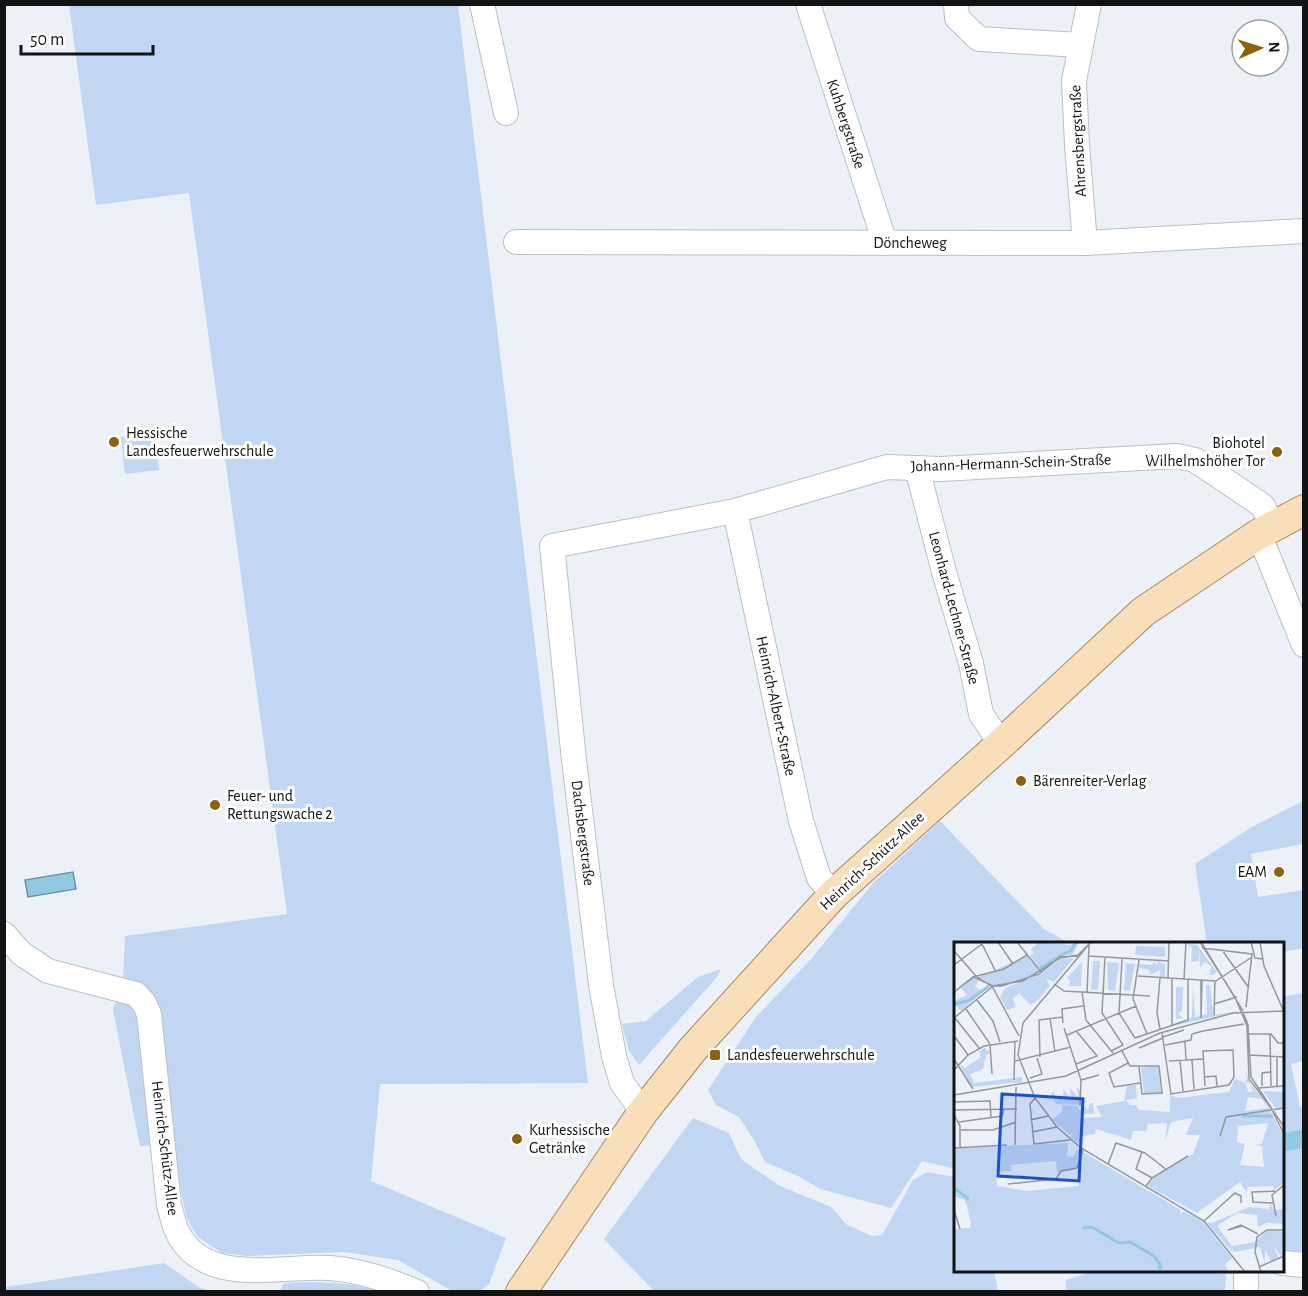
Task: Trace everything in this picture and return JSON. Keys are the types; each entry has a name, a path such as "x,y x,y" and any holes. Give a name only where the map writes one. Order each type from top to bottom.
{"main road":[{"name":"Heinrich-Schütz-Allee","path":"521,1292 643,1112 693,1049 834,894 1143,612 1266,530 1304,510"}],"street":[{"path":"482,4 506,113"},
{"name":"Kuhbergstraße","path":"808,4 885,243"},
{"path":"956,4 957,18 979,39 1080,45"},
{"name":"Ahrensbergstraße","path":"1085,243 1074,81 1089,4"},
{"name":"Döncheweg","path":"516,242 1085,243 1304,231"},
{"name":"Johann-Hermann-Schein-Straße","path":"552,546 735,511 887,467 941,469 1177,456 1195,460 1263,506 1266,530 1304,645"},
{"name":"Leonhard-Lechner-Straße","path":"917,468 971,663 981,714 1000,744"},
{"name":"Heinrich-Albert-Straße","path":"735,511 801,821 819,878 834,894"},
{"name":"Dachsbergstraße","path":"552,546 574,760 601,986 614,1056 622,1083 643,1112"},
{"name":"Heinrich-Schütz-Allee","path":"4,934 22,954 48,971 136,994 144,1003 149,1014 169,1205 176,1229 191,1251 209,1262 229,1269 328,1268 383,1278 417,1292"},
{"path":"1284,1263 1304,1265"},
{"path":"1246,1272 1246,1292"}],"shaded area":[{"path":"69,5 458,5 588,1083 380,1084 371,1181 506,1238 489,1284 480,1291 452,1291 398,1260 344,1252 247,1256 222,1253 198,1237 187,1219 174,1144 140,1146 113,1010 123,980 125,936 287,914 189,193 96,205"},
{"path":"154,433 159,470 125,474 121,437"},
{"path":"1303,801 1303,844 1251,854 1258,897 1303,890 1303,948 1284,952 1284,942 1207,942 1195,864 1250,828"},
{"path":"940,821 1044,929 1067,942 954,942 954,1169 922,1161 891,1208 820,1189 798,1176 765,1162 739,1117 716,1105 708,1090 756,1017 812,958 874,882"},
{"path":"73,872 76,889 28,897 25,880"},
{"path":"721,969 717,977 639,1065 629,1051 622,1024 646,1021 698,977"},
{"path":"1303,993 1303,1061 1291,1064 1300,1107 1303,1106 1303,1251 1284,1251 1284,997"},
{"path":"693,1118 729,1133 741,1159 778,1185 831,1207 847,1225 872,1236 882,1235 913,1180 927,1172 954,1177 954,1272 994,1272 998,1291 654,1291 604,1239"},
{"path":"164,1263 200,1288 212,1291 5,1291 5,1287"},
{"path":"1091,1272 1226,1274 1225,1291 1066,1291 1066,1280"},
{"path":"284,1283 344,1284 380,1291 280,1291"}],"waterway":[{"path":"1284,1142 1304,1139"}],"place":[{"name":"Hessische Landesfeuerwehrschule","path":"114,442"},
{"name":"Biohotel Wilhelmshöher Tor","path":"1277,452"},
{"name":"Bärenreiter-Verlag","path":"1021,781"},
{"name":"Feuer- und Rettungswache 2","path":"215,805"},
{"name":"EAM","path":"1279,872"},
{"name":"Landesfeuerwehrschule","path":"715,1055"},
{"name":"Kurhessische Getränke","path":"517,1139"}]}
